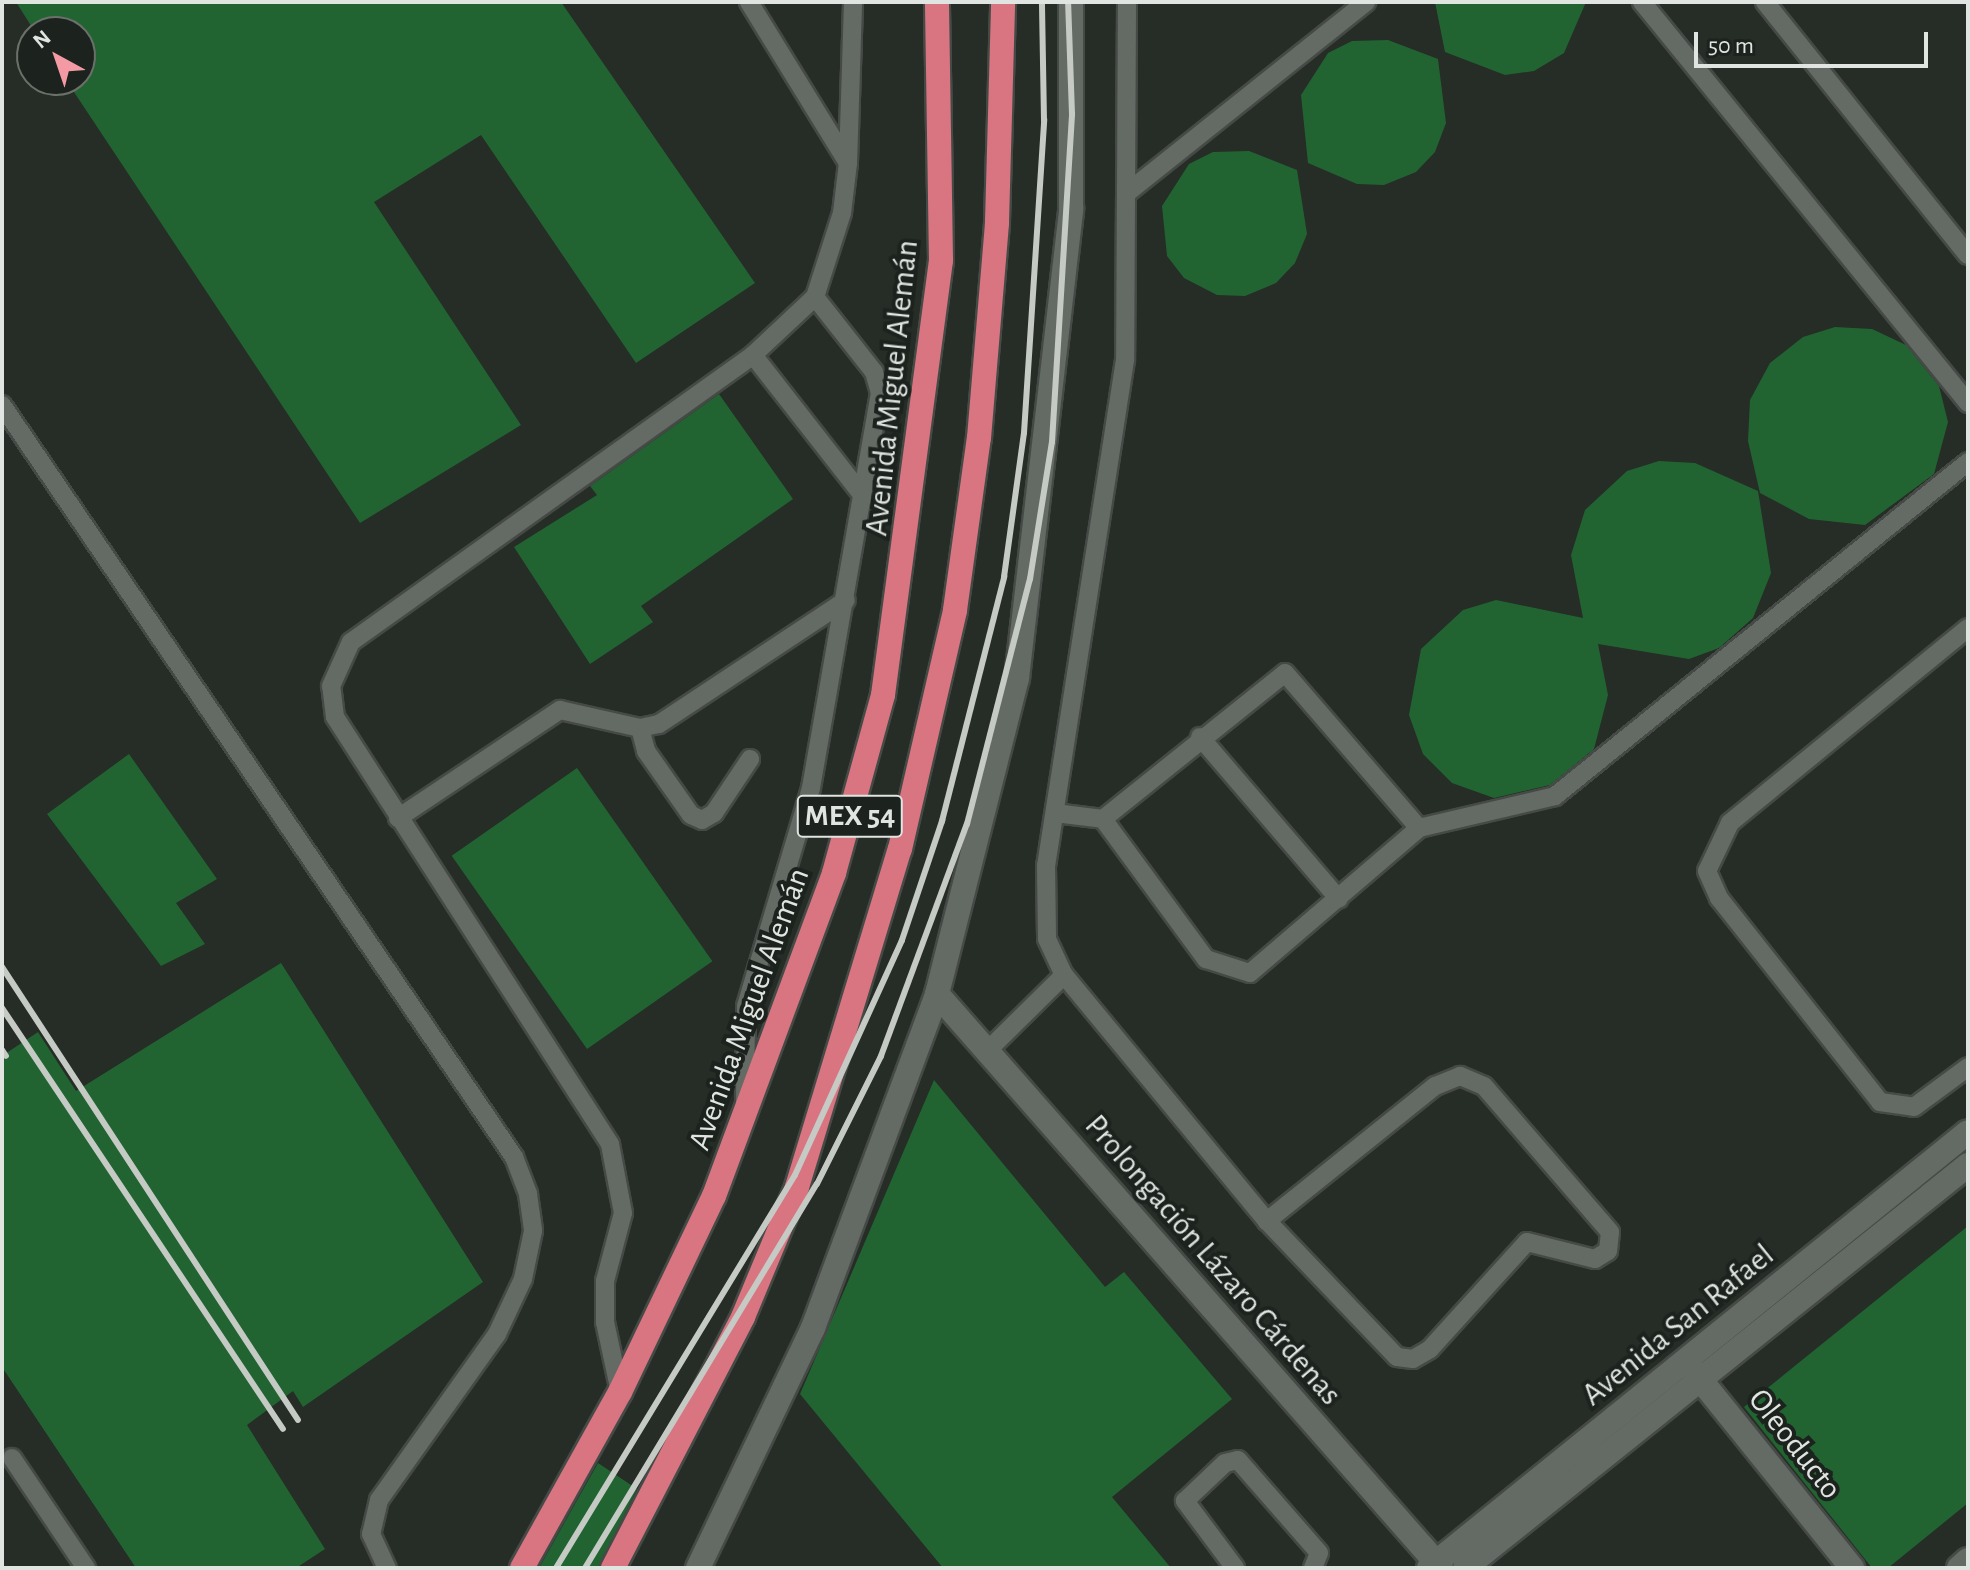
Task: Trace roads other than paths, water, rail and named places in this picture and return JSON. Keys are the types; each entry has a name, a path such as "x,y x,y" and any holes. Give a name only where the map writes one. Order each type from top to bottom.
{"highway":[{"name":"MEX 54","path":"613,1568 743,1317 797,1187 900,849 955,610 979,438 997,207 1003,2"},
{"name":"Avenida Miguel Alemán","path":"522,1568 620,1392 746,1111 834,873 888,665 941,260 937,6"}],"street":[{"path":"698,1568 818,1315 937,994 1027,625 1071,209 1071,2"},
{"name":"Prolongación Lázaro Cárdenas","path":"937,994 1435,1566"},
{"name":"Avenida San Rafael","path":"1465,1568 1968,1132"},
{"name":"Avenida San Rafael","path":"1435,1566 1968,1165"},
{"name":"Oleoducto","path":"1694,1369 1852,1568"},
{"path":"1959,1568 1968,1560"}],"lane":[{"path":"749,2 848,163"},
{"path":"620,1392 605,1322 605,1281 623,1213 610,1144 586,1096 398,818 335,717 331,686 339,657 753,355 815,297 842,213 848,163 853,2"},
{"path":"1127,2 1128,192 1121,399 1055,813 1043,902 1047,939 1064,975 1267,1221 1397,1357 1413,1359 1527,1242 1595,1259 1608,1251 1610,1232 1484,1086 1460,1076 1435,1086 1267,1221"},
{"path":"1128,192 1366,2"},
{"path":"1642,2 1968,403"},
{"path":"1765,2 1968,255"},
{"path":"746,1111 746,1006 807,805 864,497 879,385 815,297"},
{"path":"753,355 864,497"},
{"path":"2,405 506,1144 528,1194 533,1231 523,1279 497,1334 379,1500 371,1534 387,1568"},
{"path":"1055,813 1103,819 1206,959 1222,970 1264,967 1419,828 1555,796 1968,462"},
{"path":"398,818 560,710 640,728 667,720 846,600"},
{"path":"1968,628 1730,823 1707,871 1719,898 1880,1102 1914,1107 1968,1067"},
{"path":"1103,819 1200,737 1285,673 1419,828"},
{"path":"640,728 646,751 691,815 702,820 714,813 750,759"},
{"path":"1200,737 1339,899"},
{"path":"987,1051 1064,975"},
{"path":"12,1458 86,1568"},
{"path":"1235,1568 1185,1501 1225,1463 1238,1460 1316,1548 1313,1568"}],"railway":[{"path":"556,1568 795,1175 902,940 942,821 1004,577 1024,433 1044,120 1042,2"},
{"path":"585,1568 817,1184 881,1056 967,824 1030,579 1052,442 1072,114 1068,2"},
{"path":"2,967 298,1420"},
{"path":"2,1008 283,1429"},
{"path":"2,1050 6,1056"}]}
